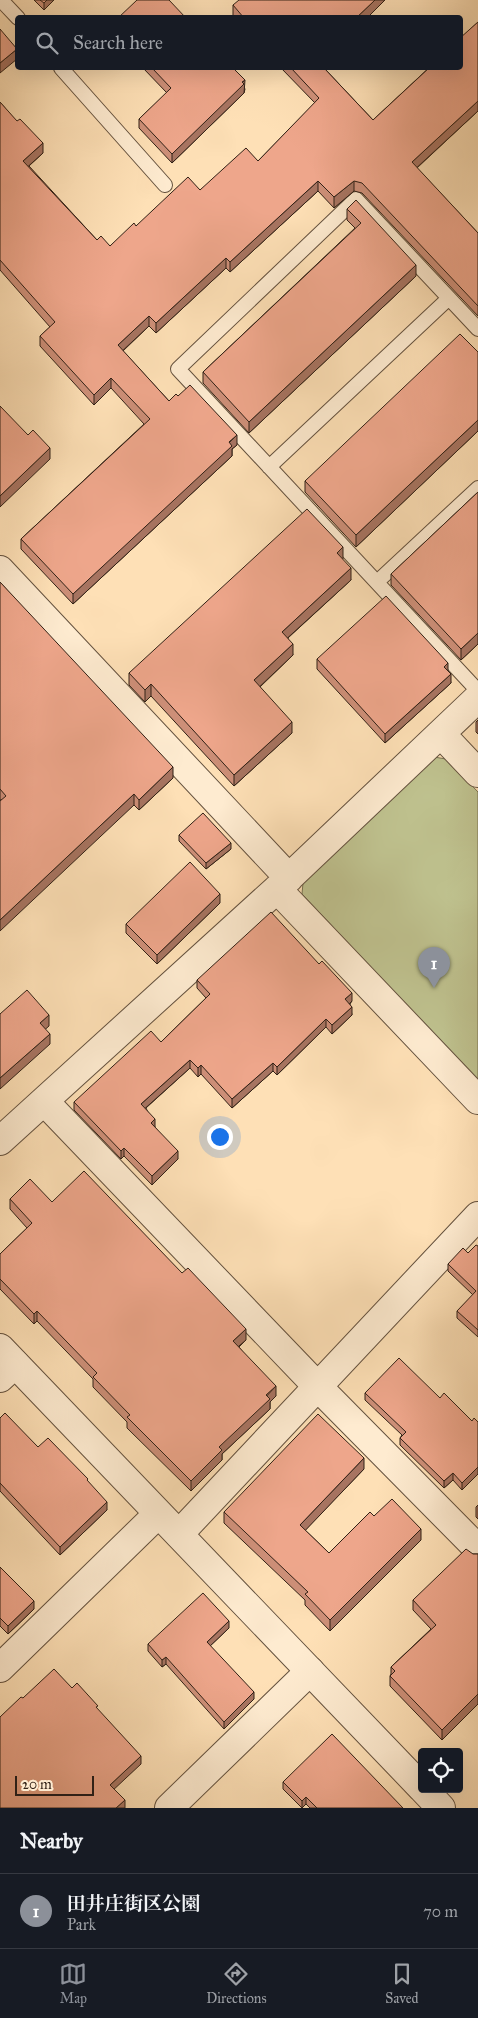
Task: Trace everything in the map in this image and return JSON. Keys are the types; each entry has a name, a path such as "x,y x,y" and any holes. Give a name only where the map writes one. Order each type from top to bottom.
{"street":[{"path":"0,570 478,1100"},
{"path":"0,1141 283,883 478,698"},
{"path":"441,734 478,773"},
{"path":"44,1101 319,1388 478,1549"},
{"path":"179,1534 319,1388 478,1216"},
{"path":"5,1363 179,1534 418,1783"},
{"path":"0,1668 158,1514"},
{"path":"168,1808 310,1671"},
{"path":"428,1793 441,1808"}],"lane":[{"path":"1,0 15,15"},
{"path":"63,70 165,185"},
{"path":"478,329 356,199 178,369 478,691"},
{"path":"269,467 449,298"},
{"path":"377,582 478,488"}],"green space":[{"path":"434,757 446,759 478,792 478,1081 302,894 303,883"}],"building":[{"path":"137,0 169,0 183,15 121,15"},
{"path":"239,0 375,0 359,15 241,15 233,5"},
{"path":"478,22 478,101 412,162 478,233 478,306 362,183 354,181 334,197 318,181 230,262 226,258 156,323 149,316 118,345 169,401 190,385 237,435 229,442 232,446 73,594 21,539 150,419 111,378 94,395 40,336 55,322 0,260 0,102 17,121 20,119 43,143 23,161 97,240 101,236 110,246 134,223 136,226 188,177 200,190 246,148 258,161 319,98 293,70 326,70 373,120 427,70 463,70 463,35"},
{"path":"0,29 15,47 15,51 0,63"},
{"path":"154,70 235,70 245,80 242,82 244,84 172,154 139,119 171,88"},
{"path":"356,200 416,265 249,422 203,372 361,223 347,209"},
{"path":"460,334 478,352 478,420 356,535 305,481"},
{"path":"0,406 28,435 33,430 50,448 0,496"},
{"path":"478,492 478,633 461,649 391,574"},
{"path":"307,509 343,547 337,553 351,568 282,632 293,644 254,680 292,722 234,775 151,684 145,690 129,673"},
{"path":"0,582 173,767 139,800 134,794 0,920 0,801 6,796 0,789"},
{"path":"386,596 448,663 444,667 451,674 385,734 317,659"},
{"path":"203,813 231,843 206,863 179,835"},
{"path":"190,862 220,894 157,955 126,924"},
{"path":"271,912 319,964 322,961 352,993 345,999 352,1007 332,1025 326,1019 277,1067 273,1063 232,1099 201,1065 198,1068 190,1060 141,1104 155,1119 151,1123 178,1151 152,1176 124,1148 121,1151 74,1102 151,1031 161,1042 210,994 197,980"},
{"path":"27,990 49,1015 40,1023 50,1034 0,1078 0,1014"},
{"path":"84,1171 182,1273 188,1268 246,1329 233,1341 276,1386 266,1395 270,1399 219,1447 222,1450 191,1481 127,1417 130,1415 93,1377 97,1373 37,1311 34,1314 0,1279 0,1254 32,1223 10,1199 30,1179 52,1202"},
{"path":"476,1245 478,1246 478,1330 457,1311 476,1291 448,1264 463,1248 468,1253"},
{"path":"399,1358 440,1398 444,1393 472,1421 474,1418 478,1422 478,1467 462,1483 453,1473 444,1481 400,1438 406,1432 365,1393"},
{"path":"5,1413 38,1447 48,1438 88,1479 107,1502 60,1547 0,1483 0,1418"},
{"path":"318,1414 364,1458 300,1525 329,1553 370,1512 374,1516 392,1499 421,1529 330,1620 305,1594 308,1592 224,1512"},
{"path":"466,1549 473,1554 478,1554 478,1694 442,1730 390,1676 395,1671 391,1667 436,1625 413,1600"},
{"path":"0,1567 34,1601 8,1626 0,1618"},
{"path":"203,1593 229,1621 207,1642 254,1692 224,1722 166,1657 162,1660 148,1644"},
{"path":"54,1669 72,1688 77,1683 98,1706 96,1707 141,1756 110,1785 125,1800 116,1808 0,1808 0,1717"},
{"path":"332,1734 403,1808 317,1808 306,1797 302,1801 283,1782"}],"place":[{"name":"田井庄街区公園","path":"434,988"}]}
